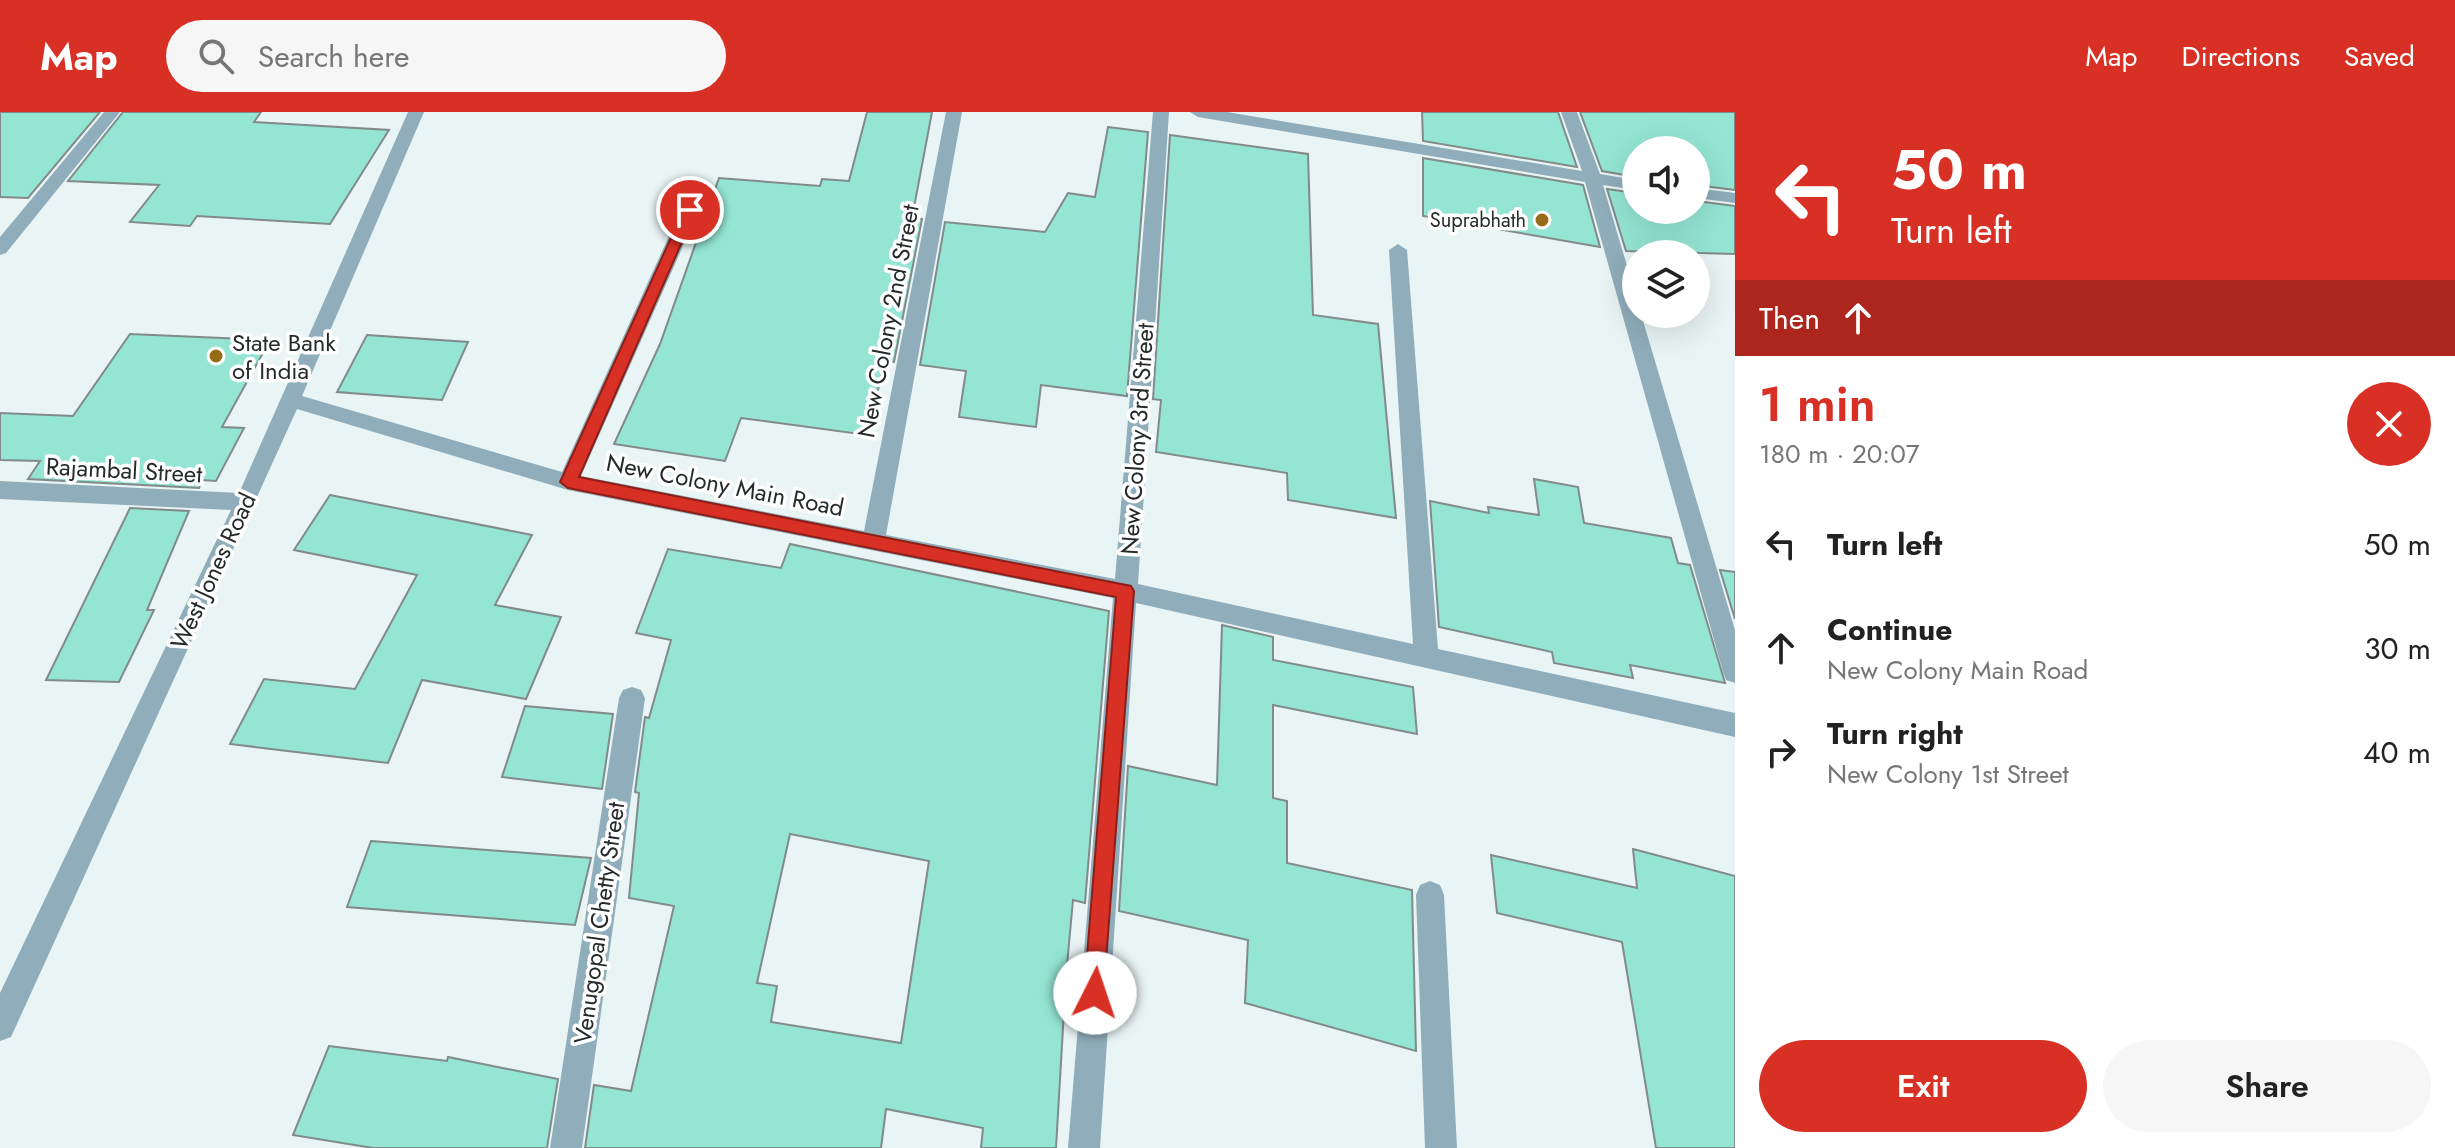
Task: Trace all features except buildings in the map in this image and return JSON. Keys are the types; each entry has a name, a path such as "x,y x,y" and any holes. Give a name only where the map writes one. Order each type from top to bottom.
{"street":[{"path":"0,249 112,112"},
{"name":"West Jones Road","path":"0,1026 246,502 416,112"},
{"name":"New Colony 2nd Street","path":"874,540 954,112"},
{"name":"New Colony 3rd Street","path":"1084,1148 1161,112"},
{"path":"1198,112 1311,121 1622,183"},
{"path":"1569,112 1593,179 1735,672"},
{"path":"568,482 702,183"},
{"path":"1710,195 1735,198"},
{"path":"1398,250 1426,658"},
{"name":"New Colony Main Road","path":"290,400 568,482 1125,591 1735,725"},
{"name":"Rajambal Street","path":"0,490 246,502"},
{"name":"Venugopal Chetty Street","path":"566,1148 632,698"},
{"path":"1430,895 1441,1148"}],"place":[{"name":"Suprabhath","path":"1542,220"},
{"name":"State Bank of India","path":"216,356"}],"route":[{"path":"690,210 568,482 1125,591 1095,993"}]}
